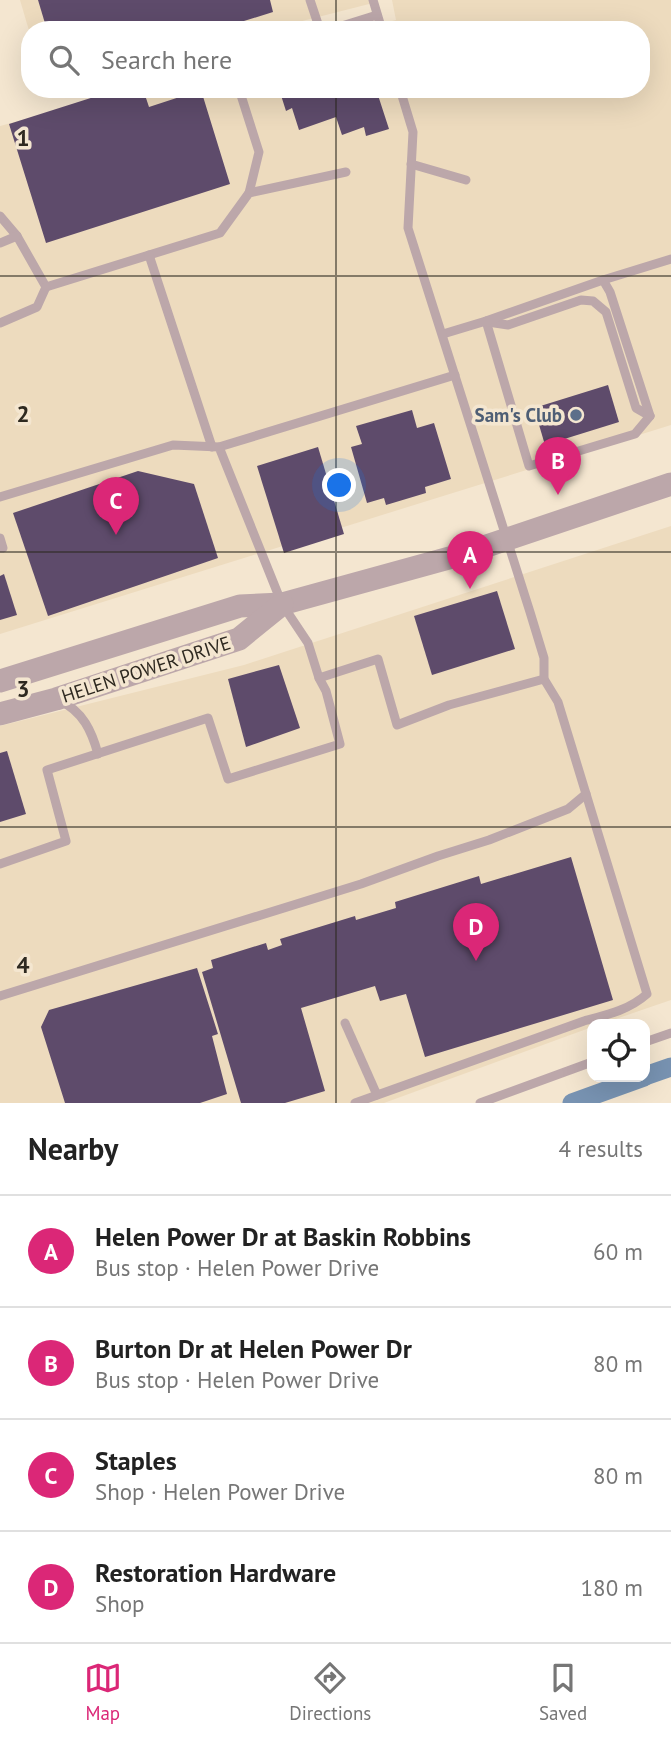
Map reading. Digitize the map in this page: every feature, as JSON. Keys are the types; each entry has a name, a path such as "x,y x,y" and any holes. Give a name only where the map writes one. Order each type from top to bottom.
{"street":[{"name":"HELEN POWER DRIVE","path":"0,681 240,606 282,604 460,555 671,484"},
{"name":"HELEN POWER DRIVE","path":"0,714 56,699 239,639 282,604"}],"lane":[{"path":"310,0 317,21"},
{"path":"373,0 379,21"},
{"path":"358,21 377,15"},
{"path":"0,323 37,307 46,287 220,233 248,194 259,152 242,98"},
{"path":"355,1103 584,1021 617,1012 637,1003 647,994 558,702 544,679 544,658 408,228 413,132 403,98"},
{"path":"411,164 466,180"},
{"path":"248,194 346,172"},
{"path":"0,216 17,236 46,287"},
{"path":"0,243 17,236"},
{"path":"0,864 66,841 47,770 208,718 228,779 340,744 326,691 308,643 282,604 215,447 149,255"},
{"path":"443,334 671,259"},
{"path":"603,280 610,292 650,416"},
{"path":"486,321 508,325 581,300 593,301 606,312 636,408 650,416"},
{"path":"486,321 529,467 635,434 650,416"},
{"path":"0,497 173,445 215,447 455,375"},
{"path":"0,538 4,548 0,548"},
{"path":"319,678 378,659 397,725 449,705 544,679"},
{"path":"56,699 82,717 91,731 98,754"},
{"path":"1,992 361,884 489,840 568,809 586,794"},
{"path":"345,1023 377,1095"},
{"path":"650,1040 671,1033"},
{"path":"480,1103 587,1064"}],"shaded area":[{"path":"20,0 377,2 302,21 26,21"},
{"path":"392,0 671,0 671,425 0,634 0,126 104,98 650,98 650,21 392,21 396,20"},
{"path":"671,526 671,1000 616,1019 587,1019 587,1029 384,1103 0,1103 0,726 244,665"}],"building":[{"path":"38,0 270,0 273,12 244,21 44,21"},
{"path":"91,98 146,98 149,107 177,98 203,98 230,184 46,243 9,124"},
{"path":"282,98 379,98 389,129 366,136 364,127 342,135 336,117 299,130 292,108 286,111"},
{"name":"Sam's Club","path":"608,385 619,422 545,445 534,408"},
{"path":"412,410 417,428 434,423 451,479 425,487 426,493 386,505 384,498 367,503 351,447 362,444 356,426"},
{"path":"318,447 344,534 284,553 257,466"},
{"path":"138,471 194,484 218,558 48,616 13,513"},
{"path":"4,574 17,615 0,620 0,576"},
{"path":"497,591 515,649 432,675 414,616"},
{"path":"279,665 300,728 246,747 228,679"},
{"path":"7,751 26,814 0,822 0,753"},
{"path":"571,857 613,1000 425,1057 406,994 380,1001 375,986 301,1008 325,1091 285,1103 241,1103 202,972 213,968 211,960 266,943 268,950 282,945 280,939 355,916 356,920 396,908 395,902 479,876 481,884"},
{"path":"197,968 218,1034 212,1036 227,1094 200,1103 65,1103 41,1027 49,1010"}],"waterway":[{"path":"650,1074 671,1067"},
{"path":"572,1103 630,1082"}],"place":[{"name":"Sam's Club","path":"576,415"},
{"name":"Burton Dr at Helen Power Dr","path":"558,495"},
{"name":"Staples","path":"116,535"},
{"name":"Helen Power Dr at Baskin Robbins","path":"470,589"},
{"name":"Restoration Hardware","path":"476,961"}]}
